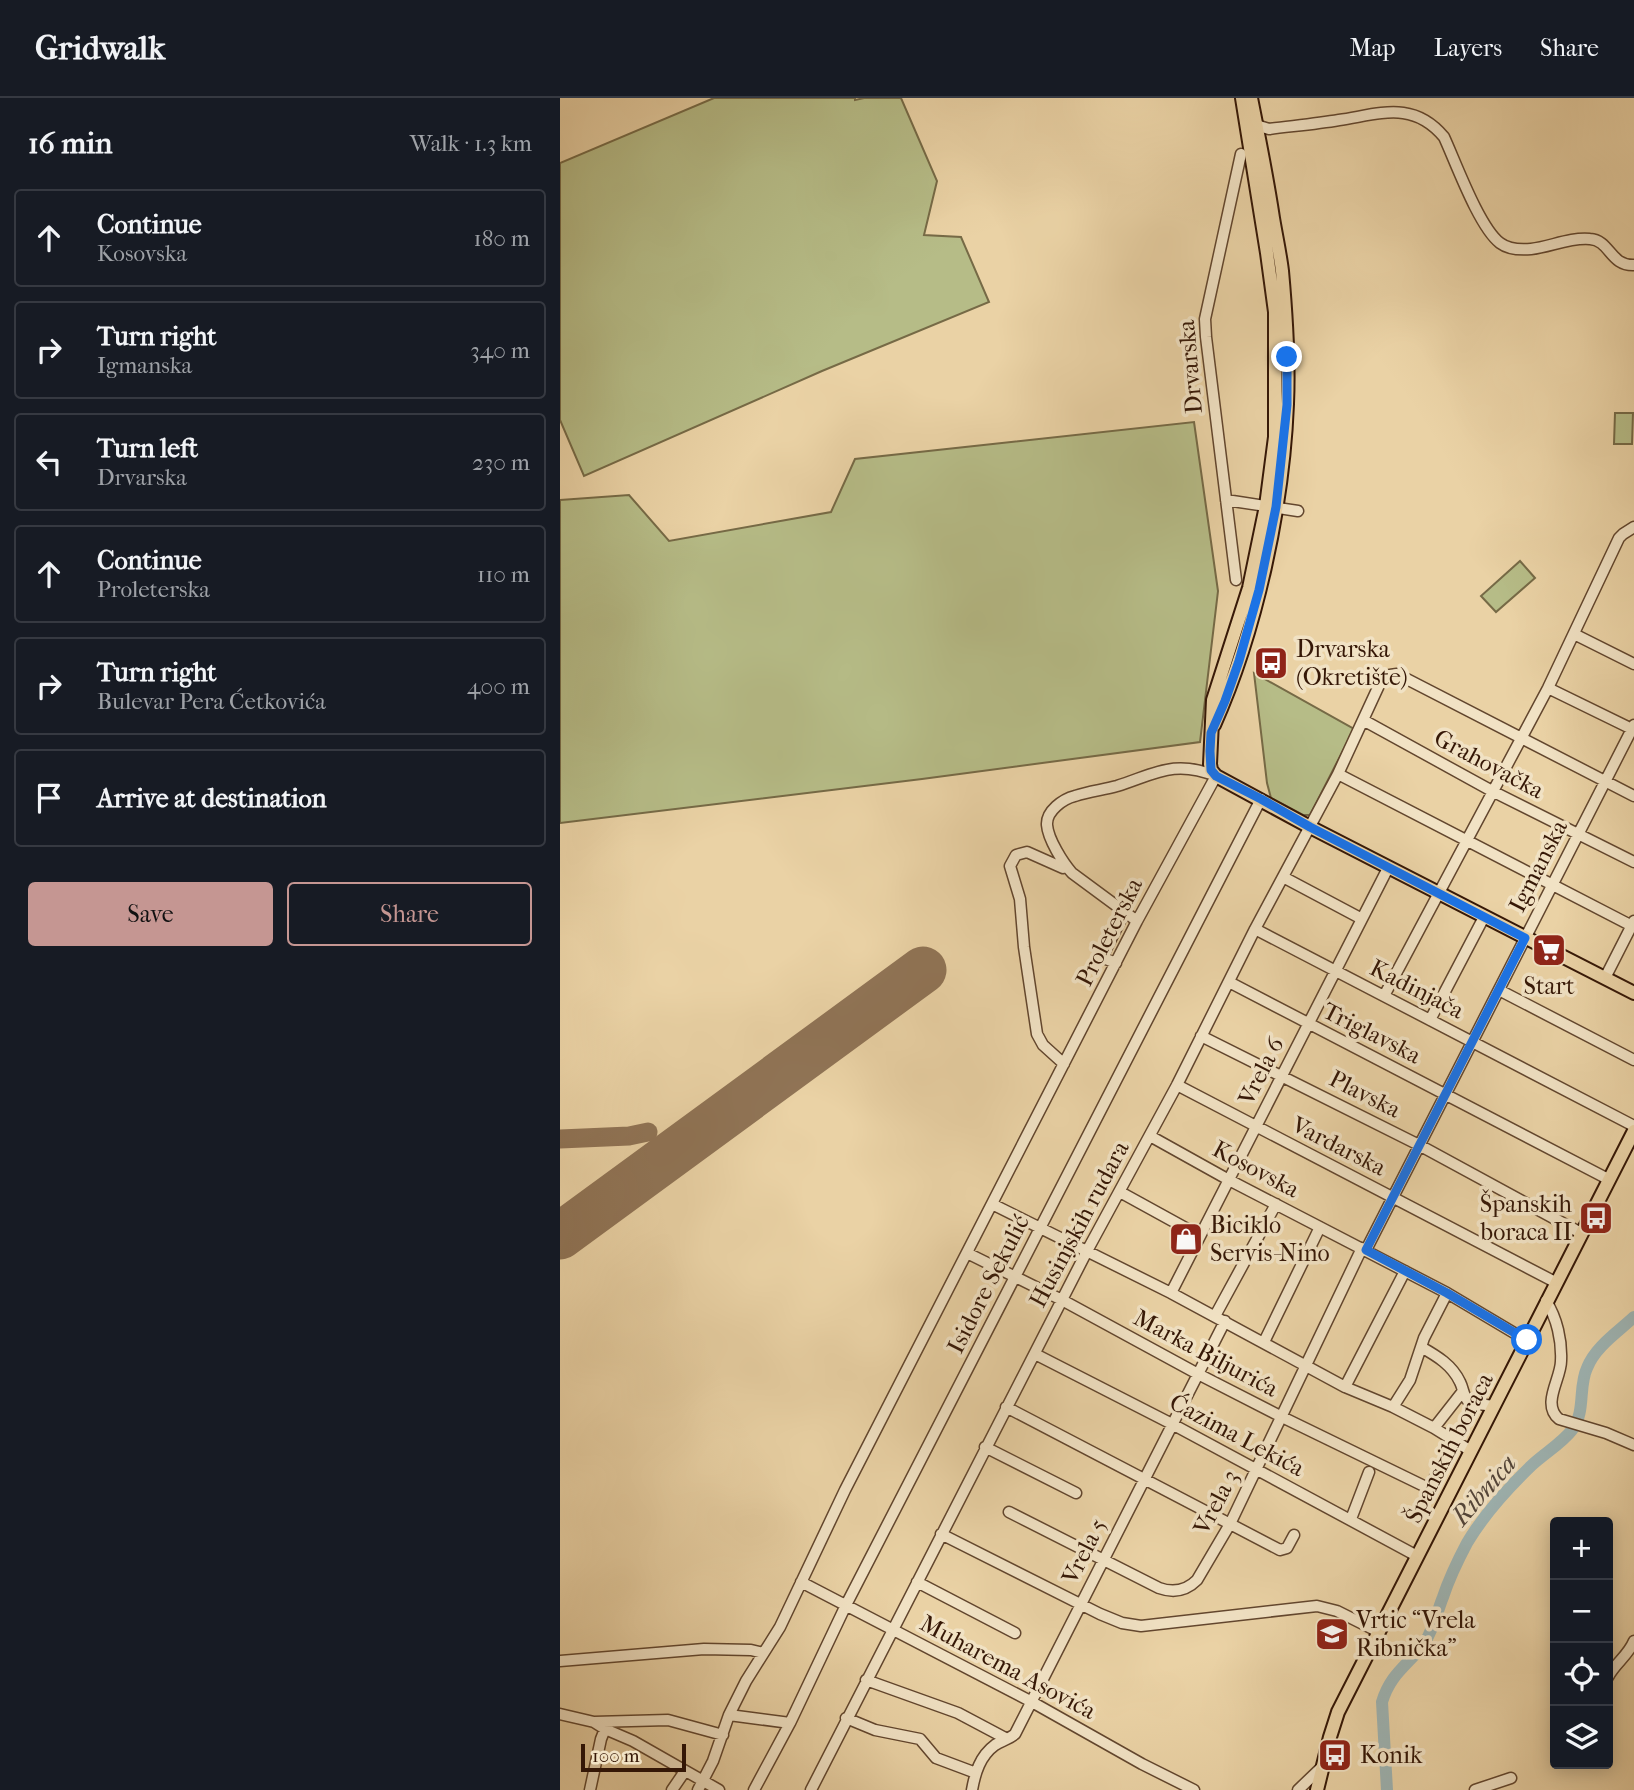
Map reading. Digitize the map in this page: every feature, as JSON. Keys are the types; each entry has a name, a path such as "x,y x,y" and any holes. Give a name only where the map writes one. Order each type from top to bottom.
{"main road":[{"path":"1242,98 1249,106 1261,143 1282,270 1287,405 1259,590 1225,701 1211,733 1211,770 1216,776 1310,827 1634,993"},
{"path":"1249,106 1275,312 1275,437 1271,507"},
{"name":"Španskih boraca","path":"1317,1790 1338,1712 1634,1129"}],"street":[{"path":"1256,125 1269,129 1391,111 1422,118 1435,125 1444,137 1486,227 1499,242 1510,248 1530,249 1581,238 1593,239 1604,245 1620,263 1634,265"},
{"name":"Drvarska","path":"1236,580 1205,319 1241,154"},
{"path":"1226,499 1298,511"},
{"path":"1384,996 1548,688 1619,538 1634,527"},
{"path":"1574,634 1634,664"},
{"name":"Husinjskih rudara","path":"812,1790 985,1447 1338,774 1376,690 1385,678 1397,674 1521,737"},
{"path":"1548,688 1633,728"},
{"name":"Grahovačka","path":"1363,720 1492,791 1634,862"},
{"name":"Igmanska","path":"1364,1249 1633,728"},
{"path":"1521,737 1634,796"},
{"path":"1137,921 1067,867 1046,824 1054,809 1076,795 1115,786 1168,768 1205,772 1216,776"},
{"path":"1338,774 1633,925 1605,978"},
{"name":"Proleterska","path":"701,1786 729,1715 746,1681 780,1627 839,1502 1137,921 1216,776"},
{"name":"Isidore Sekulić","path":"754,1790 790,1723 846,1605 1261,799"},
{"path":"1064,1064 1043,1045 1037,1034 1020,899 1010,866 1016,855 1027,852 1063,868 1067,867"},
{"name":"Vrela 6","path":"1171,1293 1388,868"},
{"path":"1283,877 1362,919"},
{"path":"1116,963 1106,959 1104,953 1124,913"},
{"path":"1430,1020 1485,917"},
{"name":"Kadinjača","path":"1255,929 1634,1129"},
{"name":"Triglavska","path":"1229,982 1608,1179"},
{"path":"1499,989 1634,1060"},
{"name":"Plavska","path":"1202,1037 1419,1145 1581,1233"},
{"name":"Vardarska","path":"1177,1085 1557,1283"},
{"name":"Kosovska","path":"1150,1136 1447,1293 1527,1340"},
{"path":"1120,1192 1200,1236"},
{"path":"992,1204 1171,1293 1345,1387 1434,1428 1471,1451"},
{"name":"Vrela 5","path":"972,1790 976,1773 986,1753 1015,1734 1032,1702 1198,1374 1220,1319 1276,1204"},
{"path":"1264,1342 1320,1227"},
{"name":"Vrela 3","path":"1103,1560 1167,1591 1179,1591 1194,1583 1230,1524 1364,1249"},
{"name":"Marka Biljurića","path":"967,1253 1062,1300 1198,1374 1426,1488 1432,1484 1456,1441"},
{"path":"1345,1387 1405,1271"},
{"path":"1393,1407 1410,1380 1421,1348 1447,1293"},
{"path":"1546,1301 1555,1319 1562,1356 1553,1393 1552,1410 1556,1417 1634,1445"},
{"path":"1421,1348 1446,1363 1458,1377 1469,1403 1494,1406"},
{"name":"Ćazima Lekića","path":"1035,1354 1418,1556"},
{"path":"1434,1428 1462,1391"},
{"path":"1006,1407 1280,1550 1286,1548 1294,1535"},
{"path":"985,1447 1076,1493"},
{"path":"1351,1519 1369,1472"},
{"path":"1009,1512 1103,1560"},
{"path":"941,1534 1114,1620 1142,1626 1317,1606 1337,1611 1378,1632"},
{"path":"916,1581 1014,1633"},
{"name":"Muharema Asovića","path":"801,1582 1194,1790"},
{"path":"1613,1669 1627,1655 1634,1640"},
{"path":"560,1661 704,1649 751,1650 764,1653"},
{"path":"866,1680 958,1713 1007,1739"},
{"path":"560,1714 594,1722 668,1720 723,1735"},
{"path":"729,1715 790,1723"},
{"path":"846,1718 875,1730 920,1739 936,1758 976,1773"},
{"path":"594,1722 685,1771 701,1786 719,1790"},
{"path":"590,1790 605,1729"},
{"path":"1298,1790 1323,1766"},
{"path":"672,1790 685,1771"},
{"path":"1475,1790 1511,1778"}],"green space":[{"path":"714,98 901,98 937,181 924,235 961,237 989,302 822,371 584,476 560,420 560,163"},
{"path":"1615,413 1633,413 1632,444 1614,444"},
{"path":"1194,422 1218,591 1200,742 560,823 560,500 629,495 669,541 831,512 855,459"},
{"path":"1520,561 1535,578 1496,612 1481,596"},
{"path":"1254,673 1354,729 1310,815 1303,815 1271,798"}],"waterway":[{"name":"Ribnica","path":"1387,1790 1382,1702 1390,1683 1428,1637 1451,1576 1473,1533 1514,1483 1572,1430 1579,1415 1584,1375 1591,1360 1601,1347 1634,1317"}],"taxiway":[{"path":"560,1139 629,1136 648,1132"}],"runway":[{"path":"560,1236 923,970"}],"place":[{"name":"Drvarska (Okretište)","path":"1271,663"},
{"name":"Start","path":"1549,950"},
{"name":"Španskih boraca II","path":"1596,1218"},
{"name":"Biciklo Servis-Nino","path":"1186,1239"},
{"name":"Vrtic “Vrela Ribnička”","path":"1332,1634"},
{"name":"Konik","path":"1335,1755"}],"route":[{"path":"1287,357 1287,405 1280,488 1259,590 1239,661 1211,733 1210,768 1216,776 1310,827 1525,938 1366,1250 1527,1340"}]}
